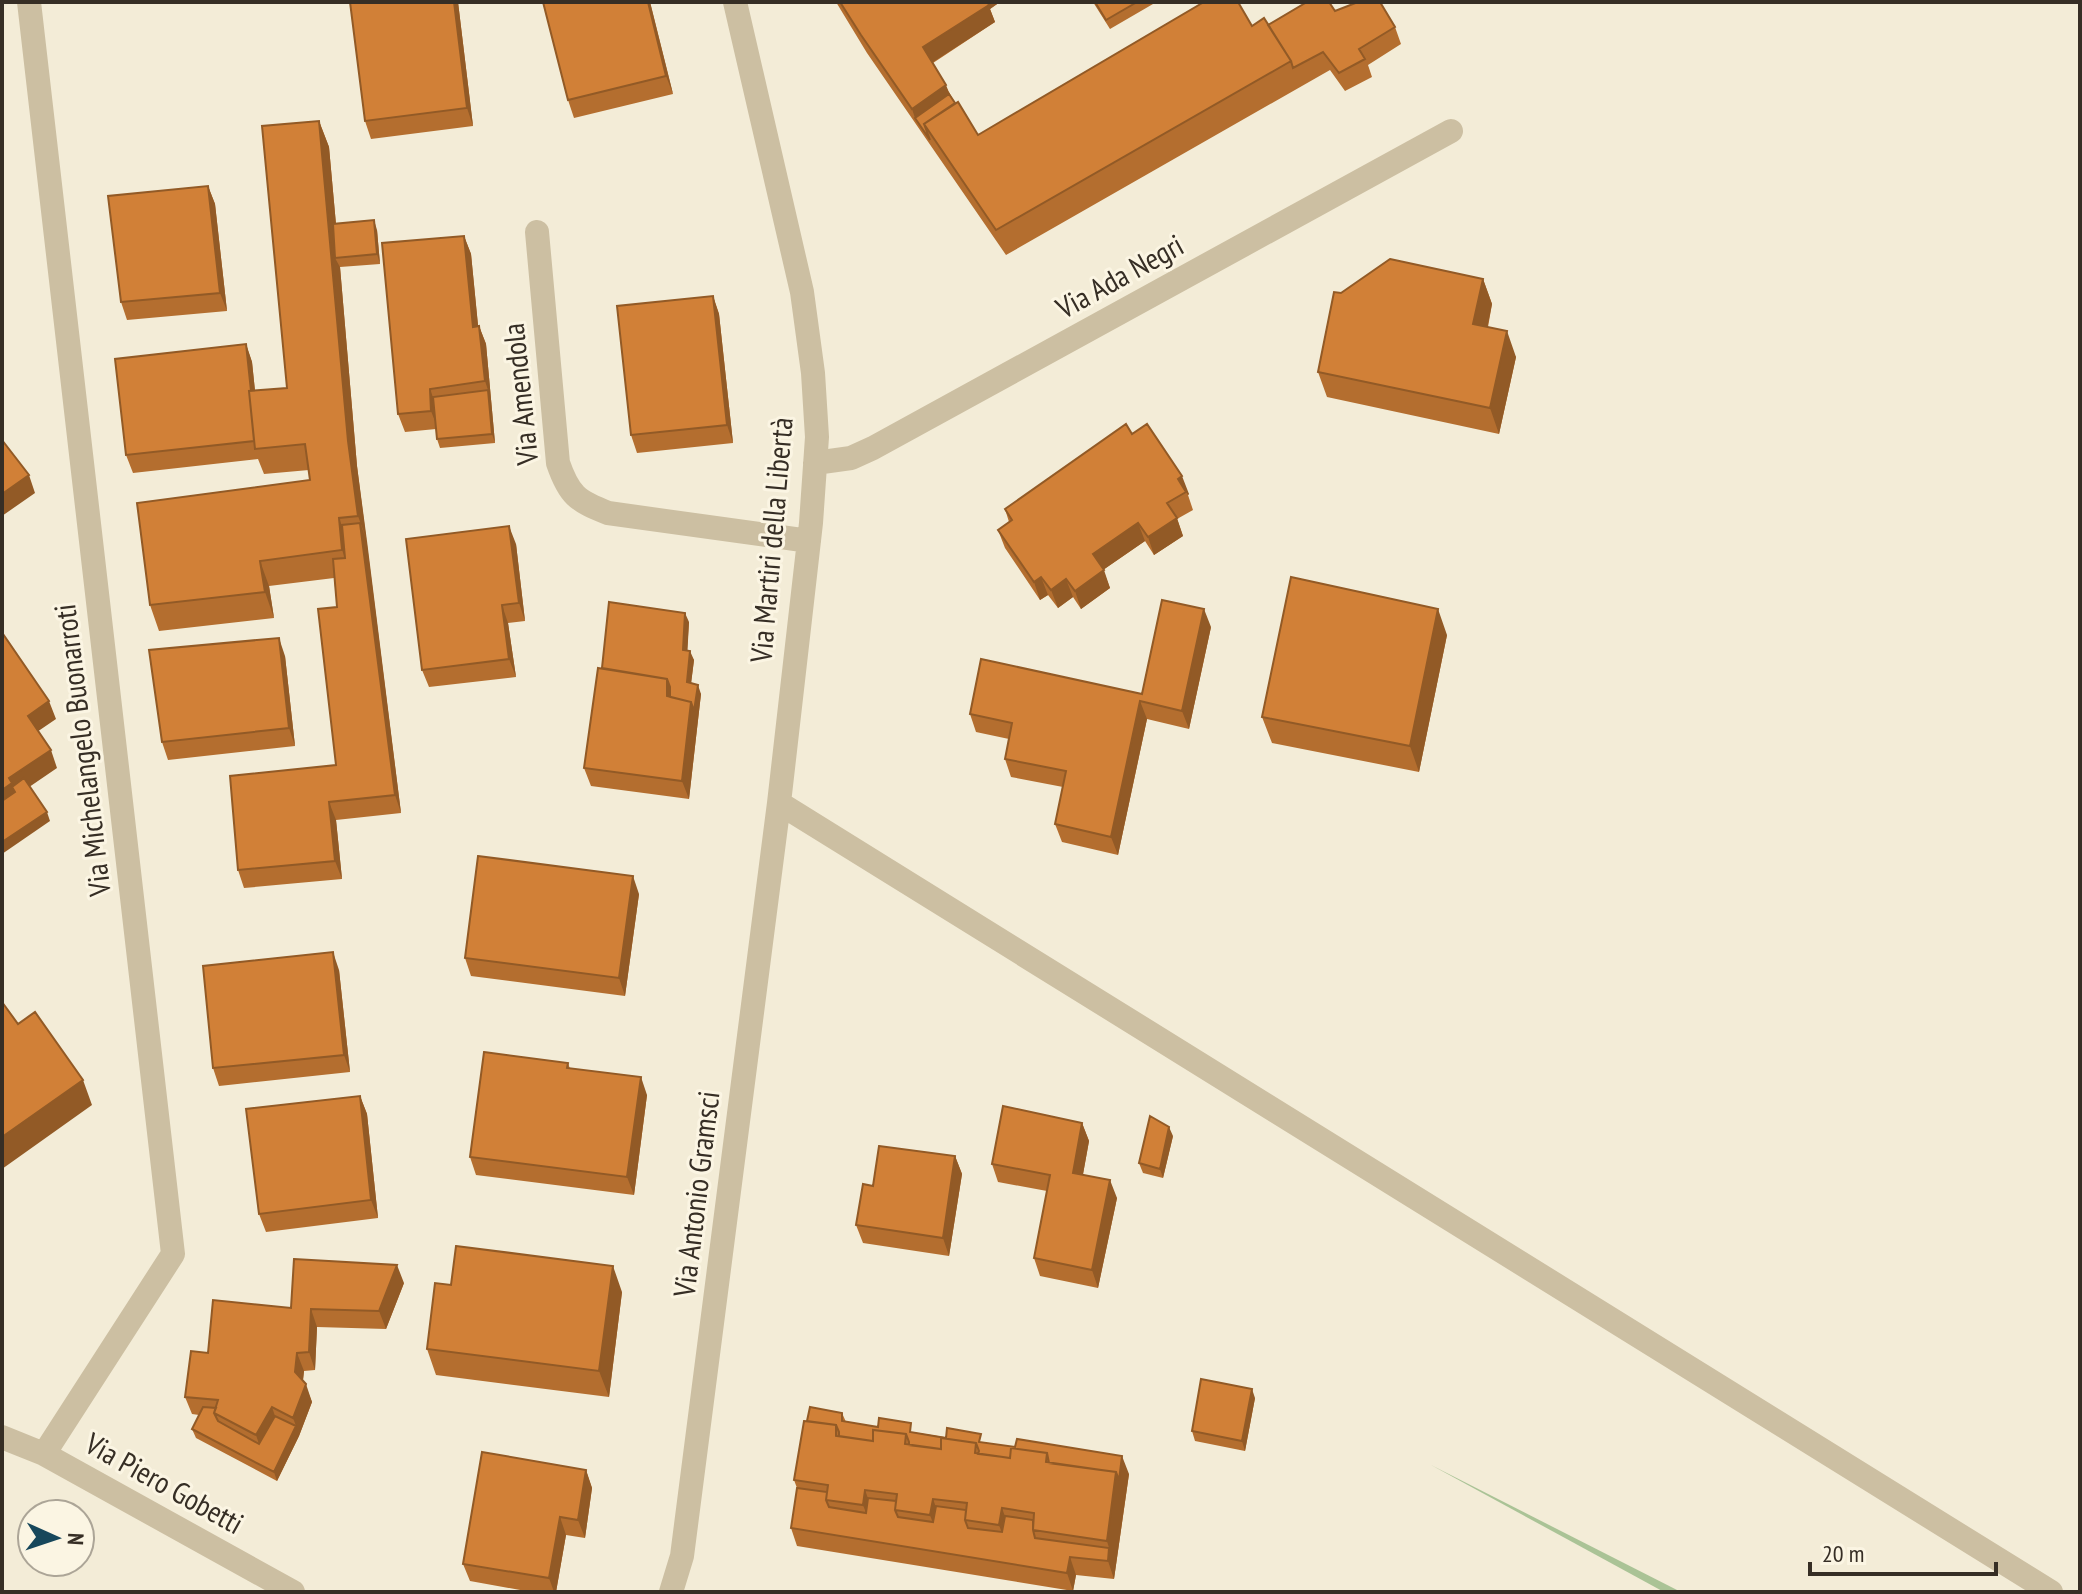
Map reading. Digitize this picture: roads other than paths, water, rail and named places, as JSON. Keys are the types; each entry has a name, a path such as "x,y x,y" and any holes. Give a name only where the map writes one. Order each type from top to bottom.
{"street":[{"name":"Via Michelangelo Buonarroti","path":"29,2 173,1254 44,1454"},
{"name":"Via Martiri della Libertà","path":"735,2 802,292 813,373 817,437 809,541 779,803"},
{"name":"Via Ada Negri","path":"815,463 851,458 873,448 1451,131"},
{"name":"Via Amendola","path":"537,232 558,463 566,487 583,503 608,513 809,541"},
{"name":"Via Antonio Gramsci","path":"671,1592 682,1556 779,803"},
{"path":"779,803 2051,1592"},
{"name":"Via Piero Gobetti","path":"2,1437 44,1454 293,1592"}]}
